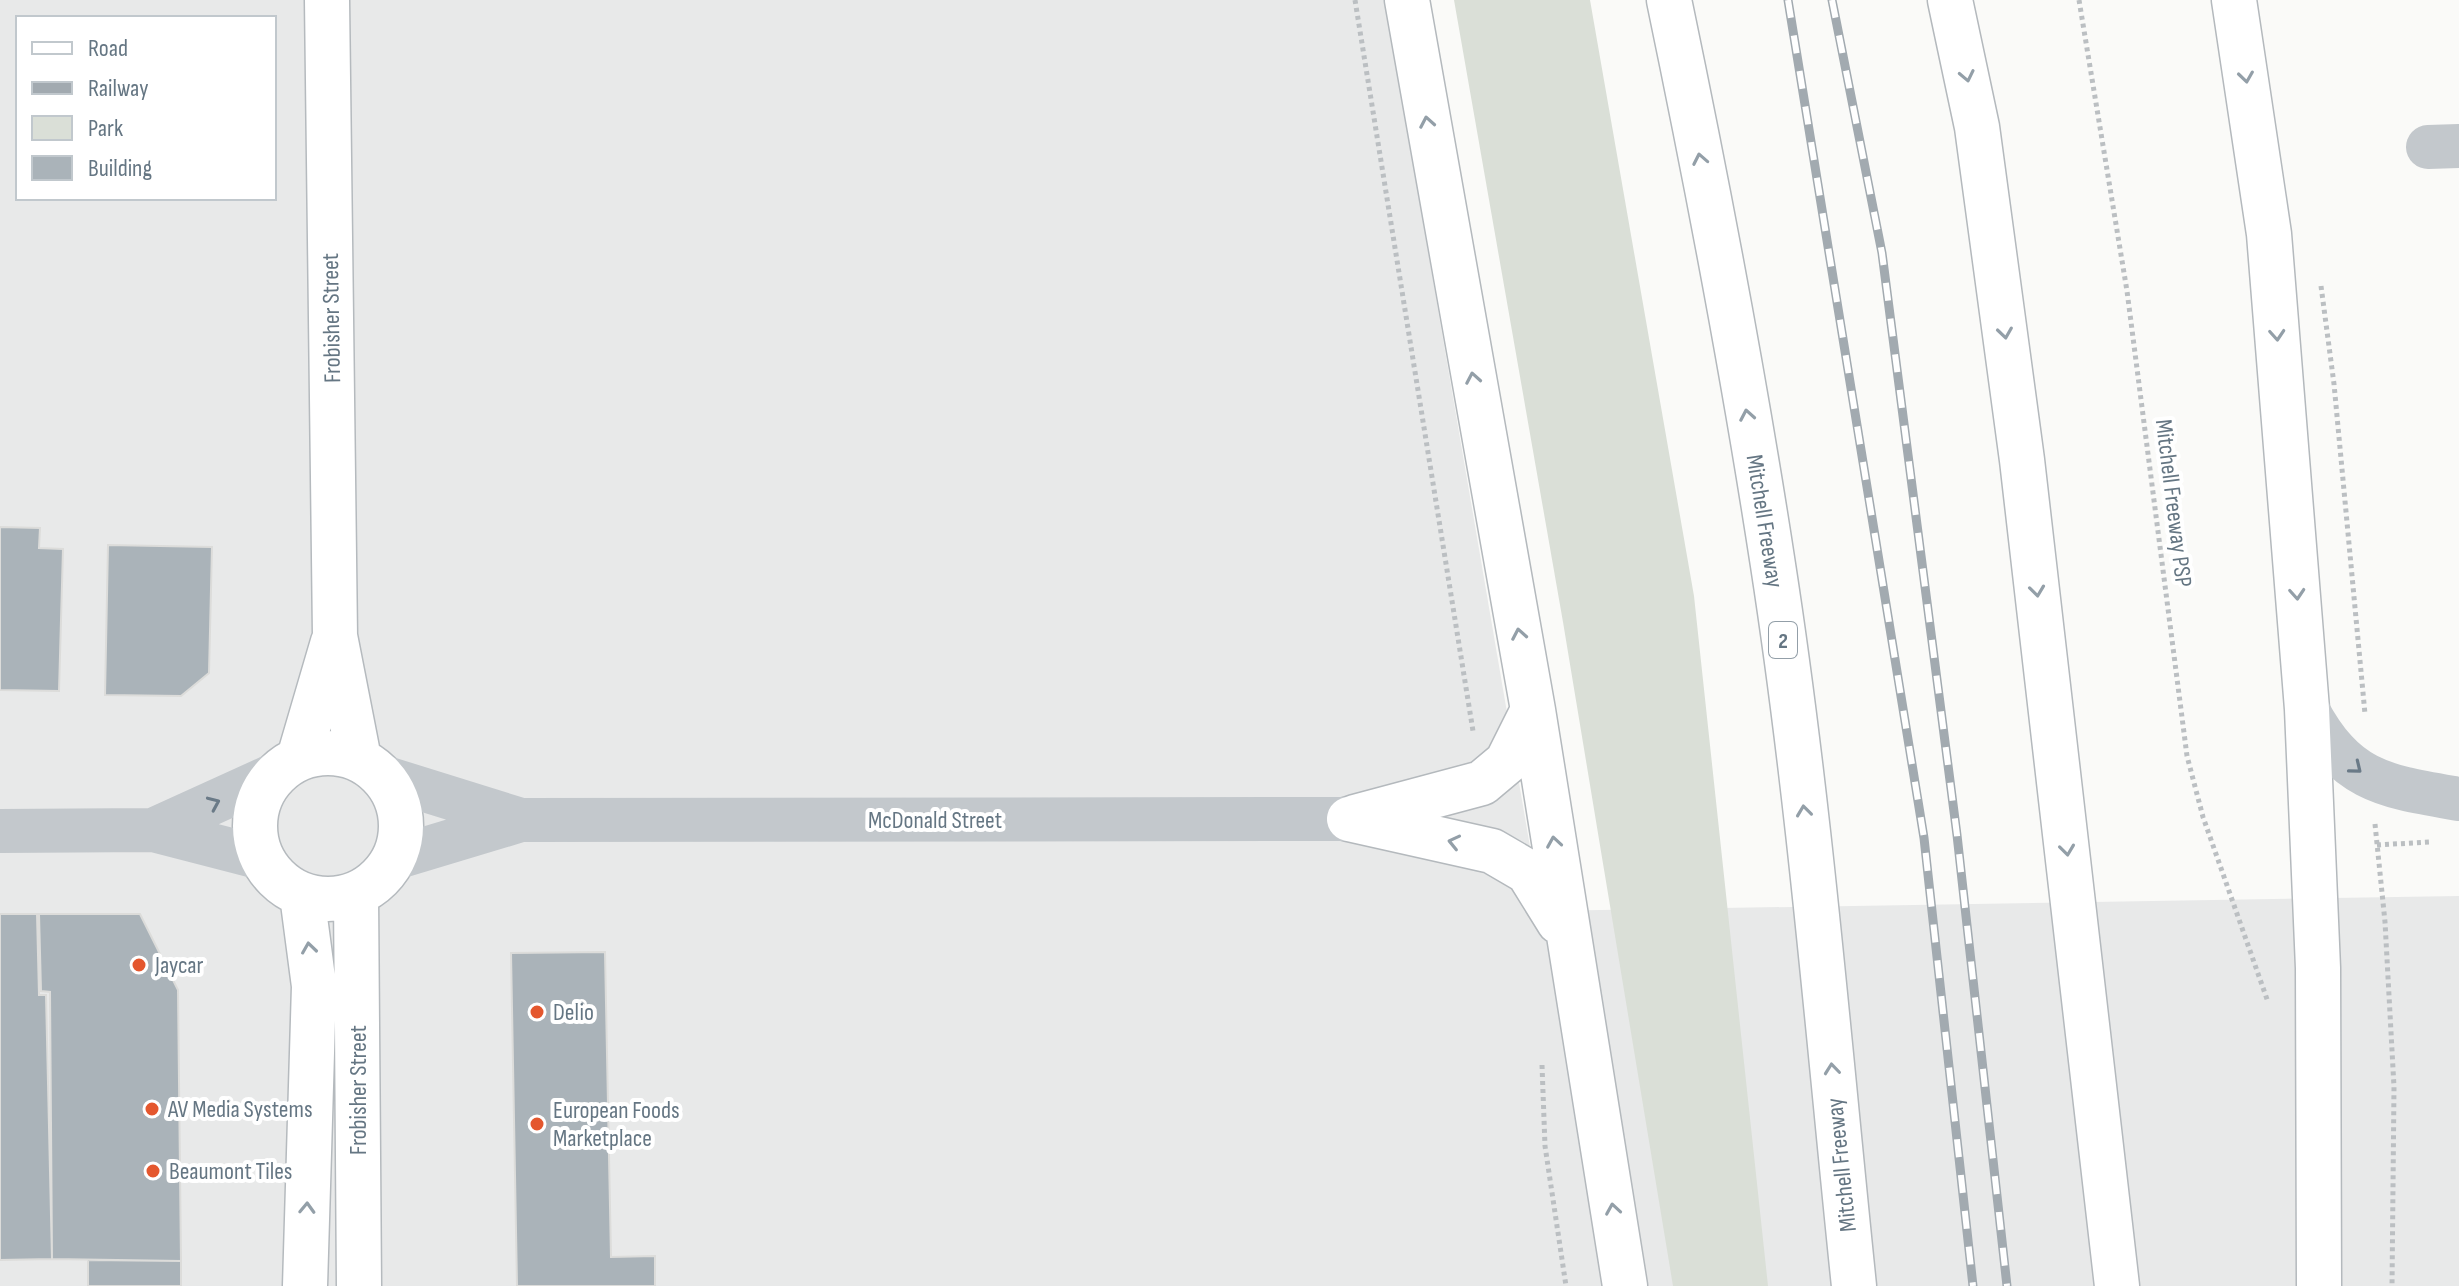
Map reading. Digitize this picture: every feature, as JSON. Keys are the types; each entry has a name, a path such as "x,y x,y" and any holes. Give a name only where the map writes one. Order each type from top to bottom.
{"main road":[{"name":"Frobisher Street","path":"327,0 335,636 371,768 395,795 402,815 402,837 395,858"},
{"path":"1407,0 1533,710 1625,1286"},
{"name":"Mitchell Freeway","path":"1669,0 1724,280 1773,566 1811,862 1854,1286"},
{"path":"1950,0 1977,127 2022,460 2117,1286"},
{"path":"2234,0 2269,234 2307,709 2318,968 2319,1286"},
{"name":"Frobisher Street","path":"262,858 255,837 255,815 262,794 287,767 335,636"},
{"path":"1349,819 1482,783 1507,762 1533,710"},
{"path":"287,767 339,753 371,768"},
{"path":"1349,819 1492,851 1528,872 1571,941"},
{"path":"262,858 271,874 302,895 338,900 372,886 395,858"},
{"name":"Frobisher Street","path":"302,895 314,986 305,1286"},
{"name":"Frobisher Street","path":"356,895 359,1286"}],"street":[{"path":"2307,709 2325,743 2371,780 2459,799"},
{"path":"153,830 287,767"},
{"name":"McDonald Street","path":"371,768 521,820"},
{"name":"McDonald Street","path":"395,858 521,820 1349,819"},
{"path":"0,831 153,830 262,858"}],"path":[{"path":"1355,0 1482,783"},
{"name":"Mitchell Freeway PSP","path":"2079,0 2134,338 2187,756 2203,817 2268,1002"},
{"path":"2320,276 2334,384 2377,845 2394,1087 2392,1286"},
{"path":"2377,845 2445,841"},
{"path":"1541,1058 1545,1146 1566,1286"}],"shaded area":[{"path":"0,0 1385,0 1541,911 2459,896 2459,1286 0,1286"}],"green space":[{"path":"1454,0 1590,0 1694,596 1768,1286 1673,1286 1563,622"}],"building":[{"path":"0,527 40,528 39,548 63,549 59,691 0,690"},
{"path":"108,545 212,547 209,673 181,696 105,695"},
{"path":"0,914 37,914 39,995 46,995 52,1259 0,1260"},
{"path":"39,914 140,914 178,990 181,1261 52,1259 50,992 41,991"},
{"path":"605,952 611,1257 655,1256 655,1286 517,1286 511,953"},
{"path":"88,1260 181,1261 181,1286 88,1286"}],"railway":[{"path":"1788,0 1924,838 1973,1286"},
{"path":"1832,0 1882,253 1957,835 2007,1286"}],"place":[{"name":"Jaycar","path":"139,965"},
{"name":"Delio","path":"537,1012"},
{"name":"AV Media Systems","path":"152,1109"},
{"name":"European Foods Marketplace","path":"537,1124"},
{"name":"Beaumont Tiles","path":"153,1171"}]}
